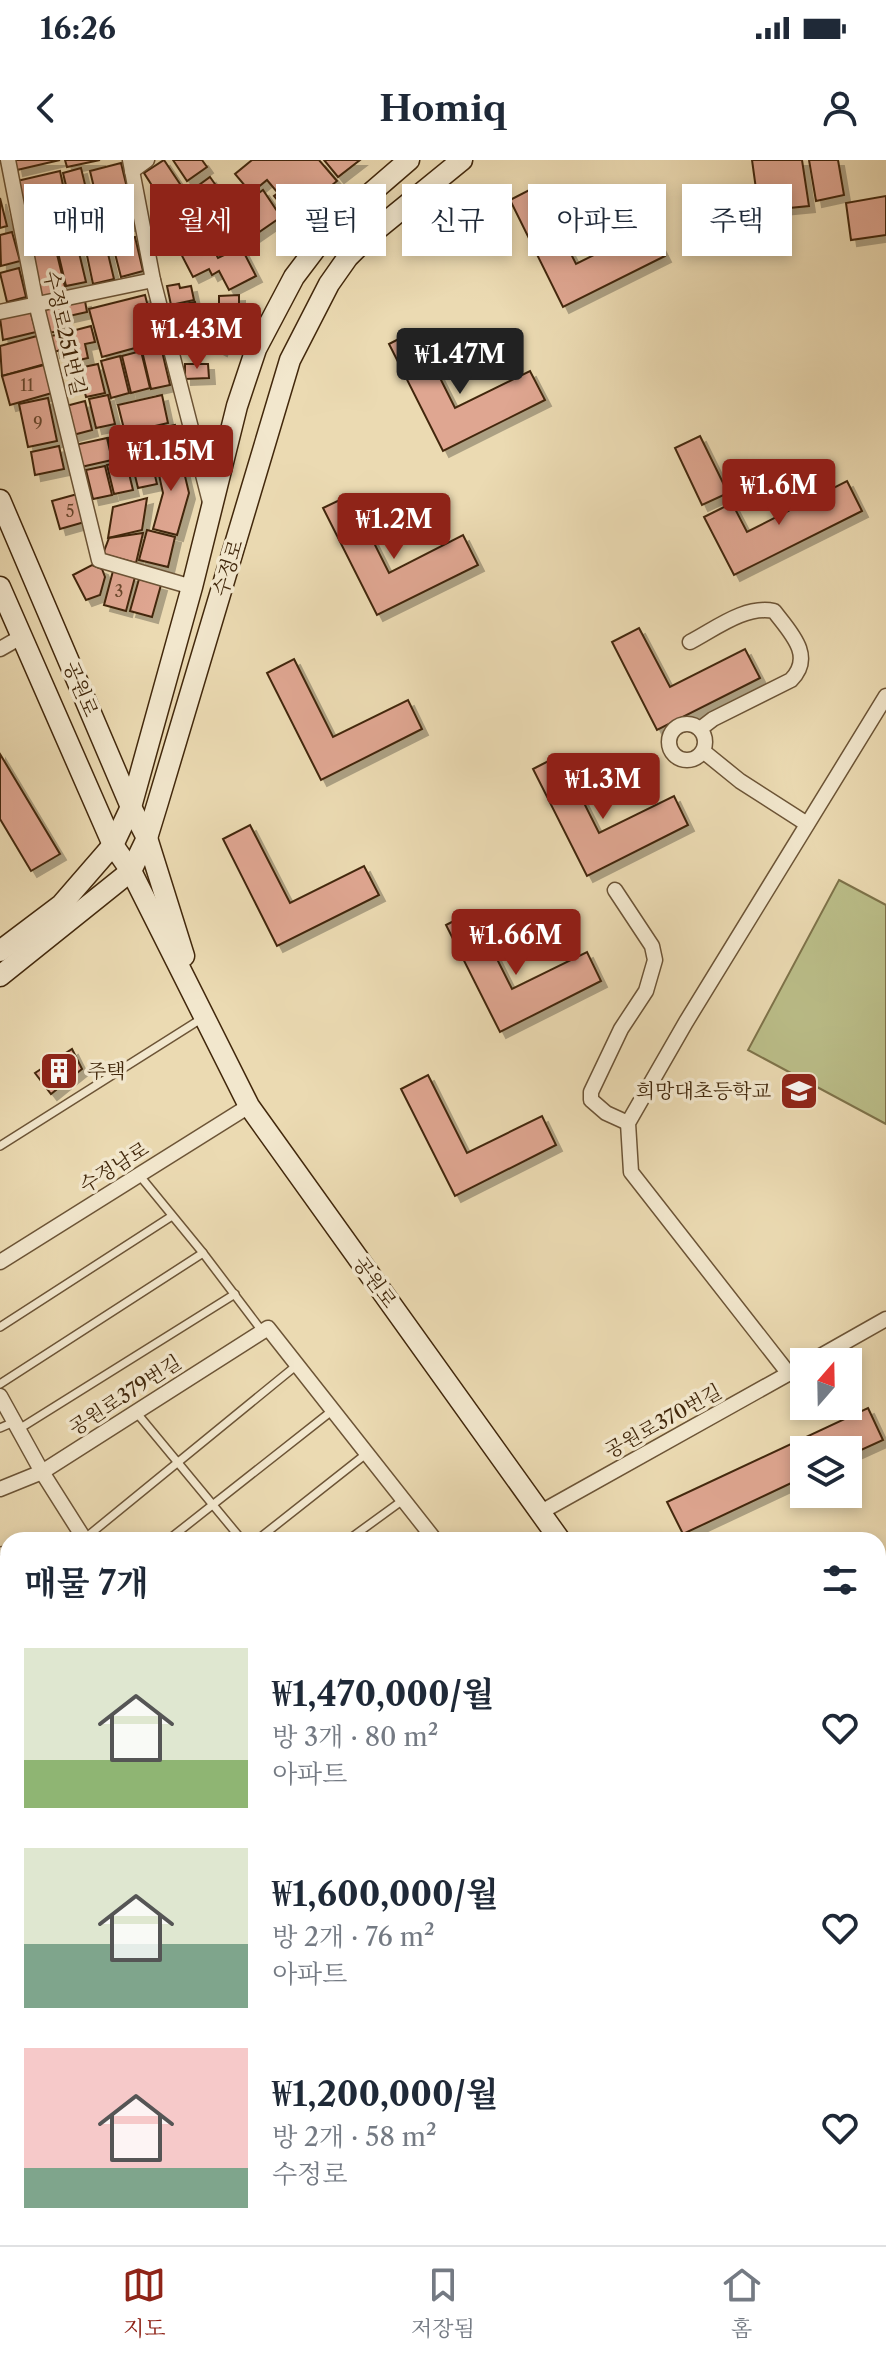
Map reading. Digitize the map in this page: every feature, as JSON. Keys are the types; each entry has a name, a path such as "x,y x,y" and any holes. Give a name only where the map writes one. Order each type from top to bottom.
{"main road":[{"name":"수정로","path":"0,951 61,905 113,845 131,807 192,587 237,406 256,349 282,299 322,240 343,217 409,160"},
{"name":"수정로","path":"0,976 131,871 147,838 290,360 329,284 348,257 370,235 462,160"},
{"name":"공원로","path":"0,500 147,838 204,1017"},
{"name":"공원로","path":"0,587 113,845 131,871 249,1106 554,1532"}],"street":[{"name":"수정로251번길","path":"8,160 36,303 99,560 192,587"},
{"path":"147,160 131,165 153,280 212,506"},
{"path":"0,312 153,280"},
{"path":"690,642 740,615 760,608 774,611 802,656 799,672 791,680 713,719 700,729"},
{"path":"0,649 21,637"},
{"path":"789,1374 631,1172 627,1147 628,1123 686,1022 886,696"},
{"path":"689,724 700,729 705,740 703,751 694,758 682,759 672,752 670,735 678,726 689,724"},
{"path":"703,751 740,781 807,824"},
{"path":"615,890 652,946 655,960 646,991 621,1029 591,1092 591,1100 606,1113 628,1123"},
{"name":"수정남로","path":"0,1262 249,1106"},
{"path":"835,1348 886,1319"},
{"path":"265,1330 297,1365 429,1532"},
{"name":"공원로379번길","path":"0,1489 42,1472 265,1330"},
{"name":"공원로370번길","path":"541,1512 789,1374"},
{"path":"0,1396 11,1426 76,1532"}],"lane":[{"path":"0,1146 204,1017"},
{"path":"140,1175 265,1330"},
{"path":"0,1327 172,1216"},
{"path":"0,1384 203,1253"},
{"path":"11,1426 105,1375 235,1294"},
{"path":"91,1532 297,1365"},
{"path":"178,1532 333,1410"},
{"path":"135,1411 235,1532"},
{"path":"267,1532 366,1454"},
{"path":"359,1532 403,1500"}],"green space":[{"path":"839,880 886,905 886,1124 748,1050"}],"building":[{"path":"15,160 60,160 17,170"},
{"path":"65,160 100,160 67,167"},
{"path":"164,160 180,184 151,184 144,173"},
{"path":"173,160 202,160 207,167 187,181"},
{"path":"252,160 319,160 337,181 333,184 276,184 276,191 267,180 260,186 243,184 235,174"},
{"path":"324,160 360,160 338,177"},
{"path":"752,160 802,160 809,206 792,208 792,184 755,184"},
{"path":"809,160 838,160 844,195 816,201"},
{"path":"121,163 126,184 93,184 90,171"},
{"path":"81,168 85,184 66,184 63,173"},
{"path":"60,171 63,184 24,184 23,209 17,181"},
{"path":"210,177 215,184 200,184"},
{"path":"263,190 276,210 276,220 260,232 260,192"},
{"path":"528,191 528,236 512,204 512,199"},
{"path":"886,196 886,235 851,240 846,203"},
{"path":"0,198 7,226 0,228"},
{"path":"12,232 20,261 1,266 0,235"},
{"path":"134,237 143,271 121,277 116,256 134,256"},
{"path":"33,256 57,256 66,291 42,297"},
{"path":"59,256 80,256 86,282 66,286"},
{"path":"87,256 109,256 114,279 93,284"},
{"path":"182,256 246,256 256,276 229,290 219,271 212,275 209,269 193,277"},
{"path":"538,256 572,256 576,264 592,256 665,256 563,307"},
{"path":"19,268 26,297 7,302 0,273"},
{"path":"179,284 180,288 191,286 194,300 171,305 167,286"},
{"path":"145,295 157,342 102,357 89,309"},
{"path":"239,295 239,310 234,325 219,325 219,296"},
{"path":"85,301 87,312 60,318 62,330 49,333 44,310"},
{"path":"195,302 199,323 172,323 169,307"},
{"path":"30,310 36,332 3,340 0,318"},
{"path":"91,326 95,342 85,344 88,358 79,360 72,331"},
{"path":"198,328 202,346 178,346 176,332"},
{"path":"207,328 226,335 221,350 202,340"},
{"path":"416,330 455,408 530,371 545,400 443,451 389,344"},
{"path":"70,332 77,361 68,363 64,349 54,352 51,336"},
{"path":"37,336 45,364 2,376 0,346"},
{"path":"161,347 170,385 151,389 142,351"},
{"path":"141,351 150,388 131,393 122,356"},
{"path":"120,356 129,393 111,398 101,361"},
{"path":"98,364 105,393 86,397 79,368"},
{"path":"185,364 208,364 209,378 185,379"},
{"path":"44,365 52,393 10,405 2,376"},
{"path":"108,395 115,424 96,428 89,399"},
{"path":"162,395 168,423 125,433 118,405"},
{"path":"48,398 57,441 28,447 19,404"},
{"path":"85,401 92,430 73,435 66,406"},
{"path":"175,425 180,446 149,454 143,432"},
{"path":"139,430 145,452 113,460 108,438"},
{"path":"700,436 728,493 702,505 675,448"},
{"path":"107,438 112,460 81,467 75,445"},
{"path":"59,446 64,469 35,475 31,452"},
{"path":"179,451 189,493 177,535 153,529 163,493 155,457"},
{"path":"150,455 157,484 138,488 131,459"},
{"path":"126,461 133,490 114,494 107,465"},
{"path":"105,466 112,495 93,499 86,470"},
{"path":"847,481 862,511 734,575 704,517 732,503 747,532"},
{"path":"81,493 88,521 60,529 52,501"},
{"path":"350,495 389,573 463,535 478,565 377,615 323,508"},
{"path":"147,498 142,530 108,538 113,507"},
{"path":"147,530 175,537 168,567 139,560"},
{"path":"143,533 136,563 103,554 109,538"},
{"path":"92,565 102,569 105,577 100,595 86,600 73,575"},
{"path":"113,571 135,577 126,611 104,605"},
{"path":"139,579 161,585 152,617 130,611"},
{"path":"639,628 670,687 745,649 760,678 657,730 612,642"},
{"path":"294,659 333,737 408,700 422,729 321,780 267,673"},
{"path":"0,754 60,854 31,871 0,819"},
{"path":"560,755 599,833 674,796 688,825 587,876 533,769"},
{"path":"250,825 290,903 364,866 379,895 277,946 223,839"},
{"path":"473,911 512,989 587,952 601,981 500,1032 446,925"},
{"name":"주택","path":"72,1049 82,1069 51,1094 35,1073"},
{"path":"428,1075 467,1153 542,1116 556,1145 455,1196 401,1089"},
{"path":"868,1408 883,1440 862,1450 862,1436 808,1436 842,1420 862,1420 862,1411"},
{"path":"790,1444 790,1484 682,1532 667,1502"}],"place":[{"name":"주택","path":"59,1071"},
{"name":"희망대초등학교","path":"799,1091"}]}
